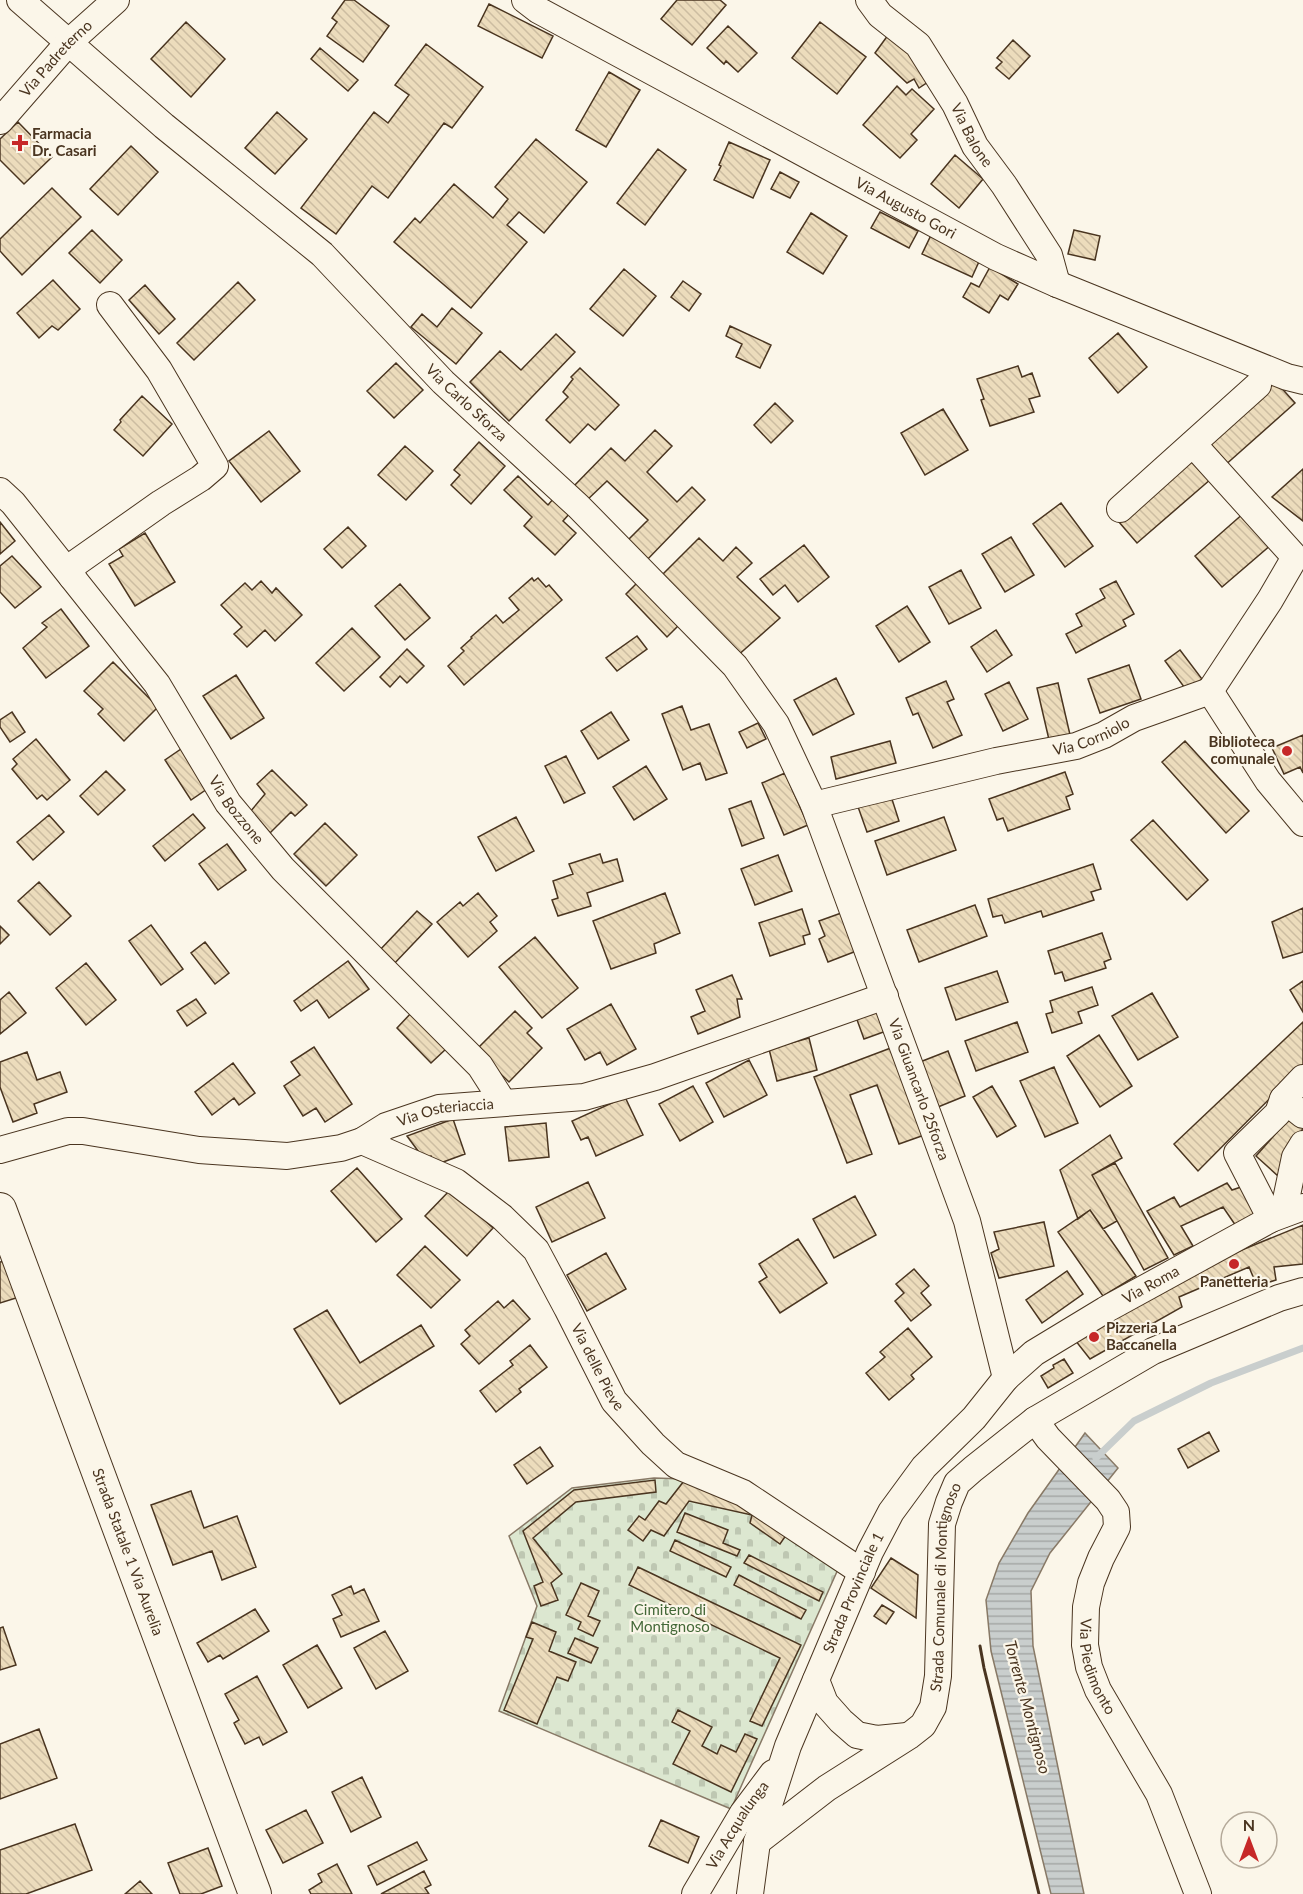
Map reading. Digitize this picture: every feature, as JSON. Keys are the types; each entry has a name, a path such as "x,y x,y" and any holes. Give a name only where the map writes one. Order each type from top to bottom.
{"main road":[{"name":"Strada Statale 1 Via Aurelia","path":"0,1209 255,1894"}],"street":[{"name":"Via Carlo Sforza","path":"20,0 164,126 322,254 443,382 578,506 735,666 776,724 814,805"},
{"name":"Via Padreterno","path":"0,121 68,43 117,0"},
{"name":"Via Augusto Gori","path":"525,0 538,10 690,94 975,246 1057,284 1287,377 1303,381"},
{"name":"Via Balone","path":"869,0 880,15 918,45 955,104 975,146 1004,185 1049,255 1057,284"},
{"path":"72,577 73,565 161,503 201,478 215,466 159,370 111,305"},
{"path":"1120,509 1258,385"},
{"path":"1193,444 1295,557 1270,600 1209,692 1268,781 1303,823"},
{"name":"Via Bozzone","path":"0,491 13,503 157,684 228,803 283,869 480,1066 503,1102"},
{"name":"Via Corniolo","path":"814,805 996,761 1076,746 1104,735 1134,718 1209,692"},
{"name":"Via Giuancarlo 2Sforza","path":"814,805 967,1221 1006,1378"},
{"name":"Via Osteriaccia","path":"0,1150 68,1131 83,1131 200,1150 287,1156 341,1148 362,1141 386,1126 439,1108 584,1097 655,1077 885,996"},
{"path":"1286,1213 1237,1153 1278,1113 1283,1099 1303,1078"},
{"path":"1283,1099 1303,1115"},
{"name":"Via delle Pieve","path":"362,1141 456,1182 502,1217 536,1250 614,1401 653,1444 676,1465 743,1493 862,1572"},
{"path":"1286,1213 1295,1157 1303,1144"},
{"name":"Via Roma","path":"1006,1378 1034,1353 1105,1310 1286,1213"},
{"name":"Strada Comunale di Montignoso","path":"758,1842 827,1788 909,1736 923,1725 933,1707 938,1676 942,1524 957,1483 973,1469 1042,1429 1153,1351 1279,1298 1303,1291"},
{"name":"Strada Provinciale 1","path":"758,1842 783,1760 862,1572 891,1512 924,1467 974,1418 1006,1378"},
{"name":"Via Piedimonto","path":"1042,1429 1108,1500 1116,1512 1116,1527 1091,1583 1086,1607 1085,1644 1089,1667 1098,1690 1159,1794 1198,1894"},
{"path":"816,1680 825,1703 857,1735 877,1739 909,1736"},
{"name":"Via Acqualunga","path":"695,1894 743,1813 783,1760"},
{"path":"750,1894 758,1842"}],"green space":[{"name":"Cimitero di Montignoso","path":"654,1478 684,1479 755,1504 839,1567 731,1809 499,1711 537,1606 509,1536 572,1488"}],"water":[{"path":"1085,1433 1118,1468 1050,1553 1031,1591 1033,1646 1084,1894 1051,1894 991,1651 986,1600 999,1563 1028,1513"}],"building":[{"path":"345,0 354,0 389,26 363,62 327,36 337,22 332,18"},
{"path":"677,0 720,0 726,5 692,45 661,19"},
{"path":"489,4 553,36 542,58 478,26"},
{"path":"186,22 225,59 191,97 151,59"},
{"path":"820,22 866,57 837,94 792,58"},
{"path":"728,26 757,53 738,72 726,61 724,64 707,48"},
{"path":"891,31 931,80 919,88 914,79 907,83 875,53"},
{"path":"1013,40 1030,56 1009,79 996,68 1002,62 997,58"},
{"path":"426,44 483,87 452,128 444,123 388,198 372,186 336,234 301,208 374,112 388,123 409,95 395,85"},
{"path":"320,48 358,80 348,91 311,59"},
{"path":"609,72 640,90 606,147 576,130"},
{"path":"897,86 906,95 912,89 934,109 911,134 917,140 900,158 863,125"},
{"path":"277,112 307,139 275,174 245,148"},
{"path":"18,122 52,157 24,184 0,160 0,139"},
{"path":"536,139 587,182 544,233 519,212 507,225 527,242 471,308 394,242 415,218 420,223 454,184 493,218 508,199 495,187"},
{"path":"729,142 770,160 753,198 714,180"},
{"path":"131,146 158,172 118,215 90,189"},
{"path":"658,149 686,170 645,225 617,203"},
{"path":"955,155 983,179 959,208 931,184"},
{"path":"780,172 799,182 790,198 771,189"},
{"path":"52,188 81,217 22,275 0,251 0,239"},
{"path":"880,212 918,231 909,248 871,228"},
{"path":"811,213 847,236 823,274 787,252"},
{"path":"92,230 122,260 100,283 69,253"},
{"path":"1074,230 1100,236 1095,260 1068,254"},
{"path":"933,231 982,255 972,277 922,254"},
{"path":"990,267 1018,284 1008,300 1000,295 989,313 963,297 971,283 979,287"},
{"path":"624,269 656,296 623,336 590,309"},
{"path":"53,280 80,309 58,330 52,326 39,338 17,313"},
{"path":"683,281 701,294 689,311 671,297"},
{"path":"238,282 255,300 194,360 177,343"},
{"path":"145,285 175,319 159,334 129,300"},
{"path":"452,308 482,333 456,364 411,327 422,314 437,327"},
{"path":"730,326 771,345 760,368 736,357 742,344 726,336"},
{"path":"1118,333 1147,367 1118,393 1089,358"},
{"path":"556,334 575,352 509,421 470,382 500,351 521,370"},
{"path":"396,363 423,390 394,418 367,391"},
{"path":"1018,366 1022,377 1032,373 1040,396 1029,399 1034,412 990,426 977,379"},
{"path":"580,368 619,405 595,430 588,424 570,443 546,420 568,397 563,392 573,379 571,377"},
{"path":"1276,382 1295,403 1223,467 1204,446"},
{"path":"142,396 172,424 143,456 114,430"},
{"path":"775,403 793,421 771,443 754,425"},
{"path":"943,409 968,450 925,475 901,433"},
{"path":"655,430 672,446 647,472 677,502 692,487 705,500 645,562 626,542 648,520 607,481 585,502 572,488 611,448 625,461"},
{"path":"269,431 300,471 261,502 229,461"},
{"path":"479,442 505,466 471,504 451,485 460,475 454,470"},
{"path":"405,446 433,471 406,500 378,475"},
{"path":"1193,458 1211,479 1137,543 1119,522"},
{"path":"1303,469 1303,521 1272,497"},
{"path":"518,476 548,505 554,498 570,513 563,521 576,533 555,555 524,526 532,517 504,490"},
{"path":"1061,503 1093,546 1065,567 1033,524"},
{"path":"1245,512 1272,544 1222,587 1195,556"},
{"path":"0,522 15,541 0,554"},
{"path":"348,527 366,546 342,568 324,549"},
{"path":"145,533 175,582 135,606 109,564 123,556 119,549"},
{"path":"1011,537 1034,575 1005,592 982,554"},
{"path":"699,538 723,561 736,547 752,563 737,577 780,618 736,657 659,578"},
{"path":"804,545 829,577 798,602 785,585 773,595 760,579"},
{"path":"12,556 41,587 15,608 0,592 0,566"},
{"path":"961,570 981,608 949,624 929,587"},
{"path":"532,578 534,581 538,578 546,587 549,585 562,600 464,685 448,666 464,651 461,648 471,637 496,615 503,623 519,610 509,598"},
{"path":"261,581 272,593 276,588 302,615 275,641 265,630 247,647 234,634 242,627 221,605 245,583 252,590"},
{"path":"639,581 680,624 667,637 626,594"},
{"path":"1116,581 1134,614 1123,620 1126,626 1076,653 1066,634 1082,626 1076,614 1105,598 1100,589"},
{"path":"400,584 430,618 405,640 375,606"},
{"path":"907,606 930,642 899,662 876,626"},
{"path":"61,609 89,646 46,678 23,648 47,627 42,623"},
{"path":"352,628 380,657 344,691 316,663"},
{"path":"996,630 1012,655 987,672 971,647"},
{"path":"637,636 647,649 617,671 606,658"},
{"path":"407,649 424,666 407,683 400,676 390,687 380,677"},
{"path":"1180,650 1202,679 1187,691 1165,661"},
{"path":"113,662 158,707 124,741 98,714 103,709 84,691"},
{"path":"1129,665 1141,699 1100,713 1088,679"},
{"path":"236,675 264,718 231,739 203,696"},
{"path":"836,678 854,714 813,735 794,700"},
{"path":"946,681 954,699 947,702 962,735 933,748 918,713 913,715 906,698"},
{"path":"1009,682 1028,719 1003,731 985,694"},
{"path":"1058,683 1071,739 1050,744 1037,688"},
{"path":"682,706 691,730 709,724 727,773 706,780 700,763 683,770 662,714"},
{"path":"12,712 25,732 10,742 0,727 0,720"},
{"path":"611,712 629,740 598,759 581,731"},
{"path":"758,723 766,739 747,748 739,732"},
{"path":"1303,735 1303,773 1300,767 1284,774 1272,748"},
{"path":"36,739 70,780 47,800 42,795 37,799 12,769 17,764 13,759"},
{"path":"890,741 896,763 836,779 831,757"},
{"path":"1185,741 1249,811 1226,833 1162,762"},
{"path":"181,749 207,789 191,800 165,760"},
{"path":"566,756 585,793 564,803 545,766"},
{"path":"646,766 667,799 634,820 613,787"},
{"path":"272,770 307,805 295,816 291,812 270,833 250,812 265,794 257,784"},
{"path":"106,771 125,790 98,815 80,796"},
{"path":"1065,772 1073,794 1066,797 1070,809 1008,831 1003,818 997,820 989,799"},
{"path":"785,773 808,825 784,835 762,783"},
{"path":"890,793 899,821 867,832 857,804"},
{"path":"751,801 764,838 742,846 729,809"},
{"path":"193,814 205,828 165,861 153,846"},
{"path":"49,815 64,832 33,860 17,842"},
{"path":"516,817 534,851 496,871 478,837"},
{"path":"944,817 956,850 887,875 875,841"},
{"path":"1153,820 1208,880 1187,900 1131,840"},
{"path":"325,823 357,855 326,886 294,854"},
{"path":"227,844 246,870 218,890 199,864"},
{"path":"600,854 603,863 617,859 623,881 587,893 591,906 558,916 552,900 558,898 553,881 573,874 569,864"},
{"path":"778,855 792,891 755,905 741,869"},
{"path":"1093,864 1101,889 1091,892 1094,900 1043,917 1041,911 1005,923 1002,915 993,917 988,899"},
{"path":"39,882 71,916 50,935 18,901"},
{"path":"478,893 497,916 490,922 497,931 468,957 437,922 460,902 463,906"},
{"path":"665,893 680,933 654,944 656,953 611,969 593,921"},
{"path":"975,905 987,936 919,962 907,930"},
{"path":"1303,908 1303,952 1283,958 1272,922"},
{"path":"802,909 810,934 803,936 805,944 770,956 759,923"},
{"path":"417,911 432,924 392,966 378,952"},
{"path":"844,912 859,950 828,962 819,939 825,936 819,921"},
{"path":"151,925 183,969 161,985 129,941"},
{"path":"0,926 9,935 0,944"},
{"path":"1102,933 1111,959 1104,962 1106,968 1065,981 1062,972 1055,974 1048,951"},
{"path":"535,937 578,988 542,1018 499,967"},
{"path":"205,942 229,973 215,984 191,953"},
{"path":"348,961 369,989 329,1018 317,1000 301,1011 294,1001"},
{"path":"86,963 116,1000 86,1025 56,988"},
{"path":"997,971 1008,1002 956,1020 945,988"},
{"path":"732,975 742,999 737,999 740,1017 698,1034 691,1017 705,1011 696,990"},
{"path":"1303,981 1303,1012 1290,990"},
{"path":"1092,987 1098,1005 1078,1012 1082,1023 1052,1033 1046,1014 1053,1012 1050,1001"},
{"path":"9,992 26,1013 0,1034 0,1000"},
{"path":"1152,993 1178,1037 1138,1060 1112,1016"},
{"path":"196,999 206,1013 187,1026 177,1011"},
{"path":"611,1004 636,1049 607,1065 600,1052 585,1060 567,1029"},
{"path":"881,1008 889,1030 864,1039 856,1017"},
{"path":"515,1011 532,1028 527,1033 542,1048 509,1082 476,1050"},
{"path":"412,1012 447,1048 431,1063 397,1028"},
{"path":"1017,1022 1028,1052 976,1071 965,1041"},
{"path":"1303,1022 1303,1065 1198,1171 1174,1144"},
{"path":"1099,1035 1132,1086 1100,1107 1067,1056"},
{"path":"809,1038 817,1070 777,1081 769,1049"},
{"path":"896,1046 930,1133 899,1144 877,1085 850,1095 872,1154 847,1163 814,1077"},
{"path":"314,1047 352,1104 325,1122 316,1108 303,1116 284,1086 300,1075 291,1062"},
{"path":"948,1051 965,1096 938,1107 920,1062"},
{"path":"27,1052 37,1080 60,1072 67,1092 34,1104 37,1113 13,1122 0,1087 0,1062"},
{"path":"749,1060 767,1095 724,1117 706,1083"},
{"path":"233,1063 255,1093 239,1105 234,1098 212,1115 195,1092"},
{"path":"1054,1067 1078,1123 1045,1137 1020,1081"},
{"path":"693,1086 713,1122 680,1141 659,1104"},
{"path":"992,1086 1016,1126 997,1137 973,1097"},
{"path":"625,1097 643,1135 596,1156 588,1137 581,1140 572,1121"},
{"path":"1294,1113 1303,1120 1303,1128 1278,1176 1256,1156"},
{"path":"453,1119 465,1154 435,1165 431,1156 424,1159 407,1136"},
{"path":"546,1123 549,1157 509,1161 505,1127"},
{"path":"1110,1135 1122,1158 1092,1175 1117,1221 1103,1229 1090,1210 1078,1219 1060,1170"},
{"path":"1115,1163 1168,1258 1144,1270 1092,1175"},
{"path":"357,1168 402,1219 376,1242 331,1191"},
{"path":"588,1182 605,1218 552,1242 536,1207"},
{"path":"1227,1183 1232,1190 1250,1184 1267,1213 1236,1226 1223,1207 1181,1226 1193,1246 1174,1255 1147,1211 1174,1197 1180,1207"},
{"path":"451,1189 493,1228 467,1256 425,1216"},
{"path":"855,1196 876,1235 834,1258 813,1219"},
{"path":"1090,1210 1136,1276 1103,1296 1058,1232"},
{"path":"1044,1222 1054,1266 999,1278 991,1253 999,1249 994,1232"},
{"path":"1303,1225 1303,1264 1274,1267 1276,1280 1257,1286 1249,1267 1179,1297 1182,1307 1090,1359 1075,1340 1166,1281"},
{"path":"798,1239 827,1283 780,1313 759,1282 767,1277 759,1264"},
{"path":"425,1246 460,1280 431,1308 397,1275"},
{"path":"606,1253 626,1289 587,1311 567,1275"},
{"path":"5,1261 16,1298 0,1303 0,1262"},
{"path":"914,1269 929,1286 921,1293 931,1305 911,1321 895,1301 904,1293 896,1284"},
{"path":"1067,1271 1083,1294 1042,1323 1026,1300"},
{"path":"513,1300 530,1319 479,1364 461,1344 470,1336 465,1330 498,1301 504,1308"},
{"path":"327,1310 360,1363 421,1325 434,1346 340,1404 294,1329"},
{"path":"908,1328 932,1357 911,1375 914,1379 889,1400 866,1373 885,1357 880,1352"},
{"path":"530,1345 547,1367 519,1389 521,1392 496,1412 480,1391 513,1365 510,1361"},
{"path":"1064,1359 1073,1373 1048,1388 1041,1376"},
{"path":"1209,1432 1219,1451 1188,1468 1178,1449"},
{"path":"540,1447 553,1466 527,1484 514,1465"},
{"path":"655,1480 656,1492 576,1502 533,1538 562,1574 551,1583 558,1600 541,1606 534,1586 543,1582 523,1531 574,1490"},
{"path":"684,1481 753,1506 789,1531 780,1544 750,1523 752,1515 689,1501 664,1536 651,1530 643,1541 628,1530 639,1516 645,1520 659,1501 666,1504"},
{"path":"191,1491 204,1528 237,1516 256,1567 222,1580 212,1551 173,1565 151,1505"},
{"path":"685,1513 728,1530 723,1543 740,1550 737,1556 677,1532"},
{"path":"675,1540 731,1567 726,1577 670,1551"},
{"path":"749,1555 823,1592 819,1601 744,1563"},
{"path":"891,1558 918,1575 916,1618 871,1588"},
{"path":"638,1567 801,1645 762,1726 750,1721 780,1658 629,1585"},
{"path":"739,1575 806,1610 801,1619 734,1585"},
{"path":"581,1583 599,1591 588,1616 600,1621 593,1636 578,1629 581,1622 566,1615"},
{"path":"351,1586 354,1594 364,1589 379,1621 341,1637 333,1619 342,1615 332,1595"},
{"path":"882,1605 894,1612 886,1624 874,1616"},
{"path":"255,1609 269,1631 223,1659 220,1655 208,1662 197,1643"},
{"path":"532,1622 556,1632 549,1651 576,1662 568,1681 557,1677 537,1724 504,1710 533,1639 526,1637"},
{"path":"3,1627 16,1665 0,1670 0,1628"},
{"path":"385,1631 408,1671 376,1689 354,1648"},
{"path":"575,1638 598,1648 591,1663 568,1653"},
{"path":"317,1645 342,1688 308,1708 283,1665"},
{"path":"257,1676 287,1732 263,1745 259,1737 245,1744 234,1723 239,1720 225,1694"},
{"path":"678,1710 712,1727 702,1746 717,1754 721,1745 736,1752 745,1734 757,1739 731,1792 673,1764 690,1731 672,1722"},
{"path":"39,1729 57,1778 0,1799 0,1744"},
{"path":"362,1777 381,1817 351,1832 332,1792"},
{"path":"306,1810 323,1843 283,1863 266,1830"},
{"path":"661,1820 699,1837 688,1863 649,1846"},
{"path":"75,1824 92,1870 26,1894 0,1894 0,1850"},
{"path":"417,1842 427,1860 377,1885 368,1866"},
{"path":"208,1848 222,1886 201,1894 180,1894 168,1863"},
{"path":"337,1864 352,1894 311,1894 309,1890 322,1882 318,1874"},
{"path":"424,1871 431,1885 425,1888 429,1894 381,1894"},
{"path":"140,1881 152,1894 125,1894"}],"waterway":[{"name":"Torrente Montignoso","path":"1096,1458 1134,1421 1211,1383 1303,1348"}],"wall":[{"path":"980,1646 1039,1894"}],"place":[{"name":"Farmacia Dr. Casari","path":"20,143"},
{"name":"Biblioteca comunale","path":"1287,751"},
{"name":"Panetteria","path":"1234,1264"},
{"name":"Pizzeria La Baccanella","path":"1094,1337"}]}
